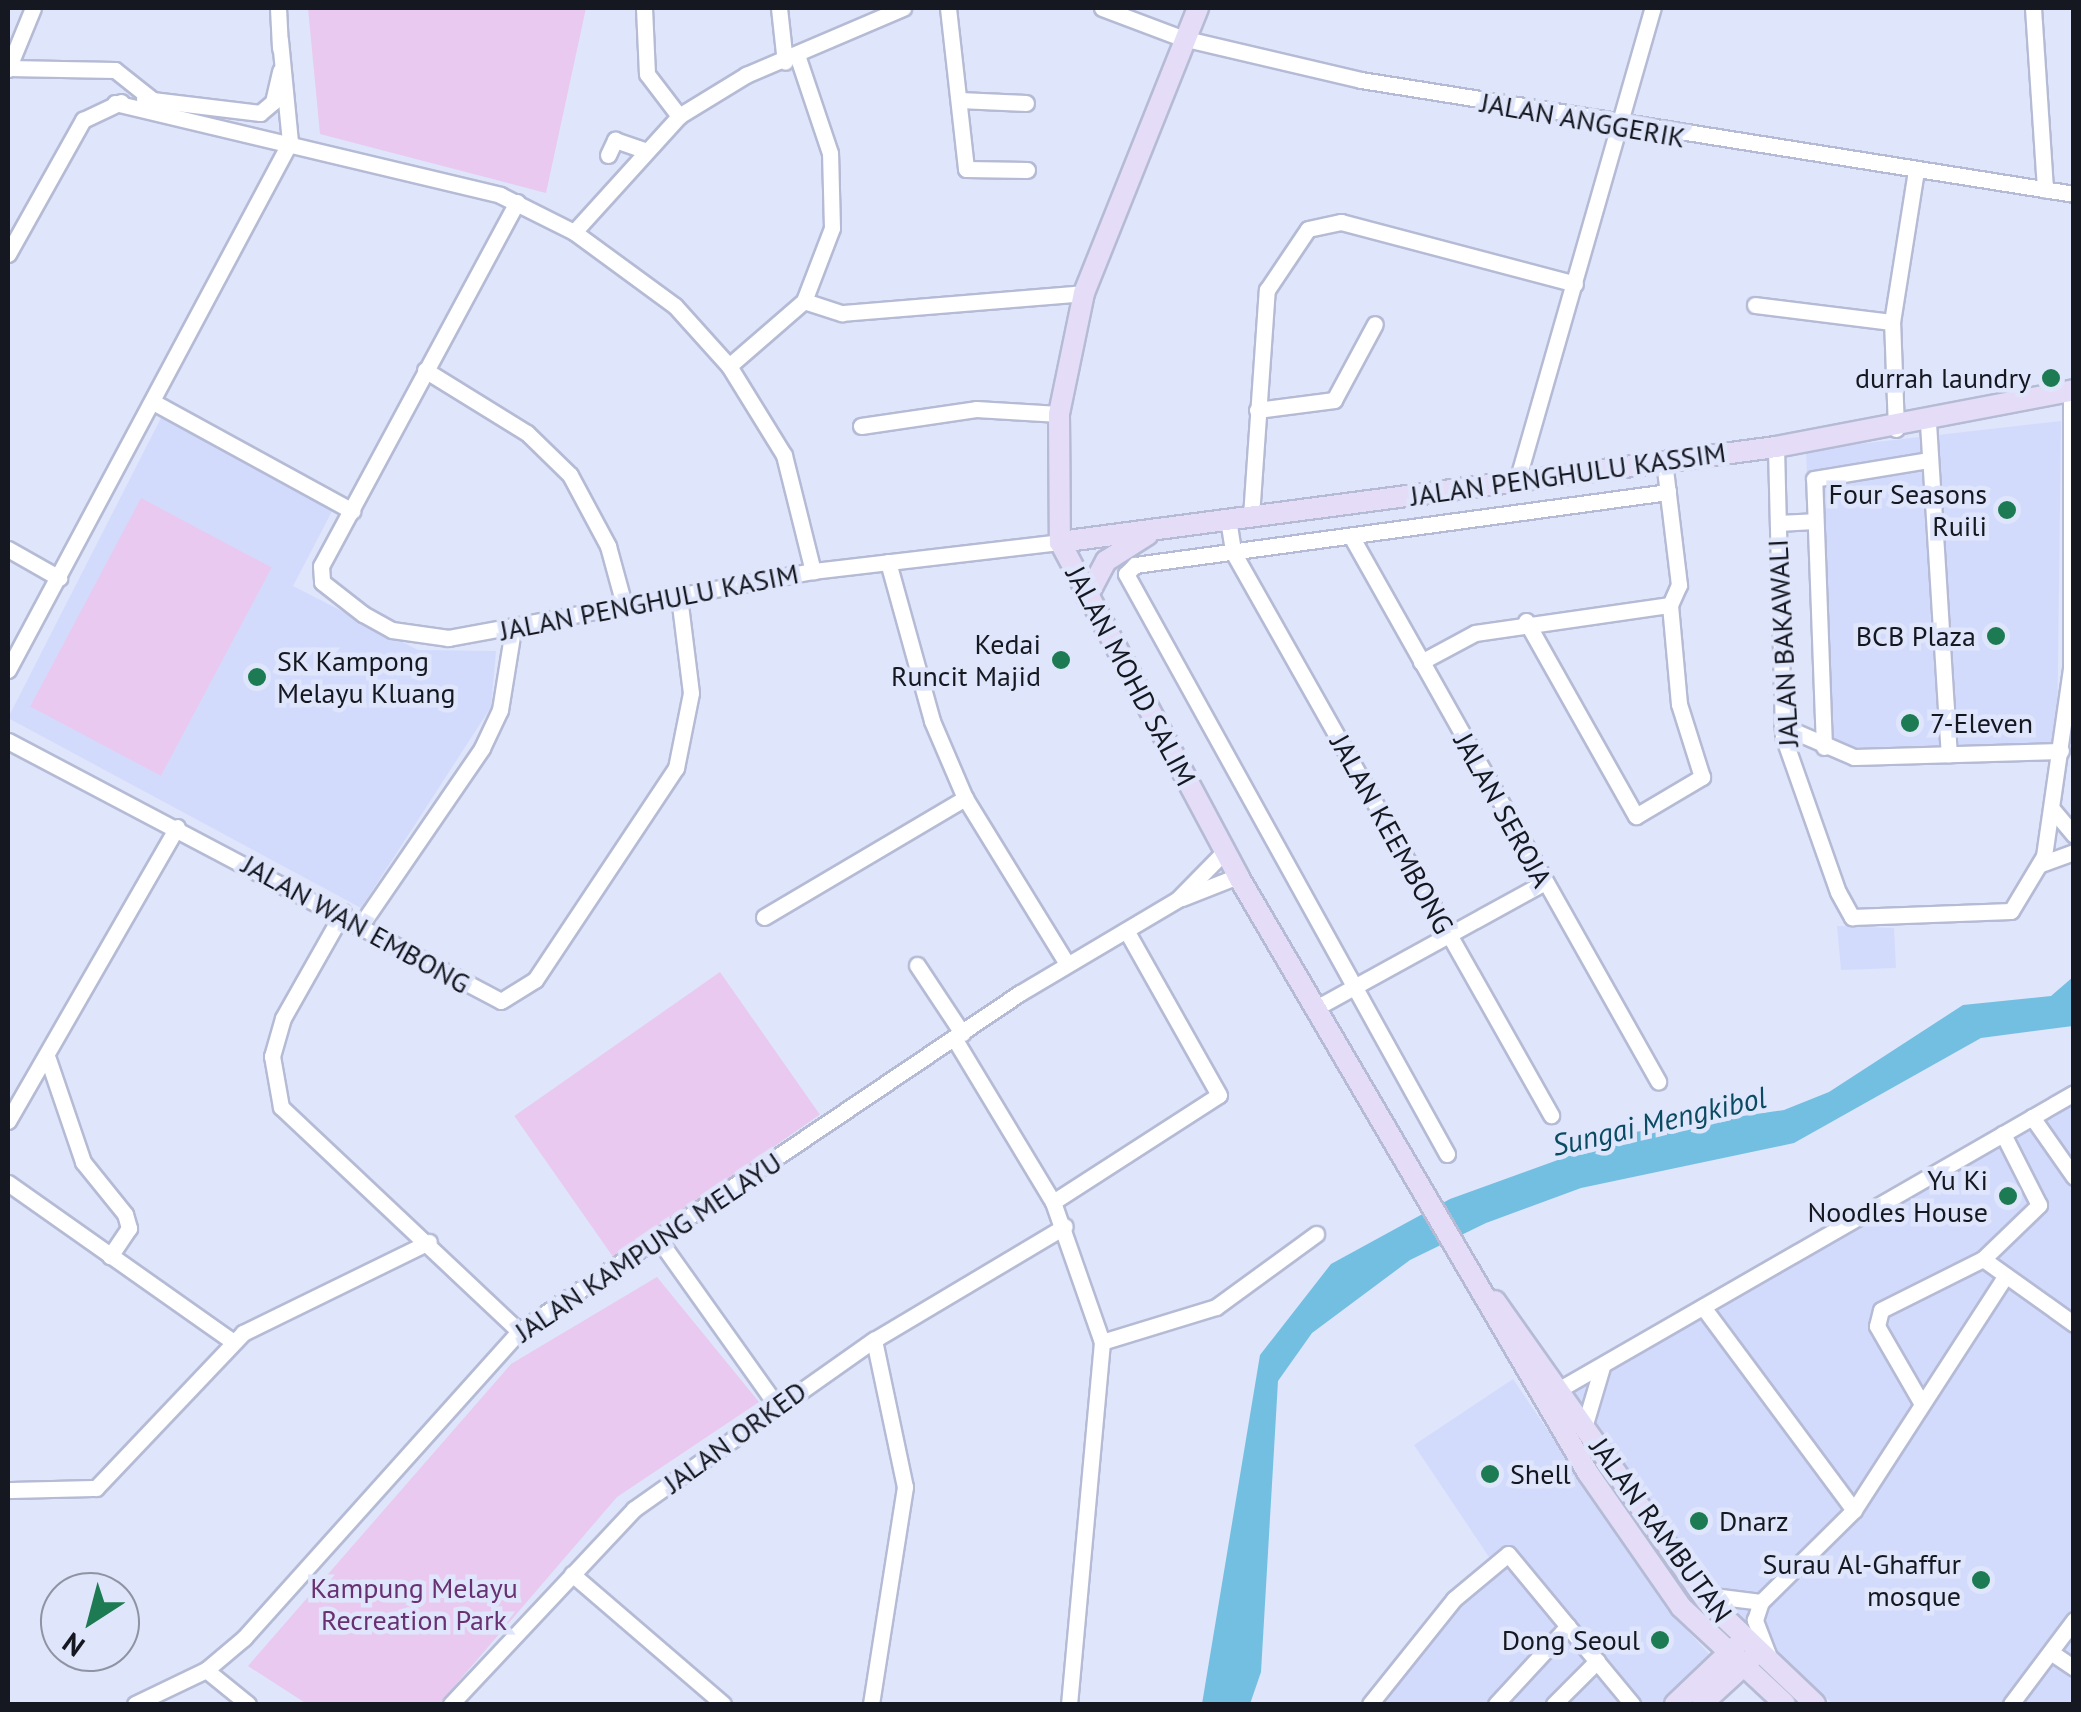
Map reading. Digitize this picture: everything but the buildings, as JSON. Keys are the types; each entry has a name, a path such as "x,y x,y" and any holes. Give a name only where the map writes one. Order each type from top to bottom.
{"street":[{"path":"33,8 8,68 115,70 154,101"},
{"path":"8,670 155,404 290,142 278,8"},
{"path":"644,8 647,74 680,116"},
{"path":"728,366 804,301 835,197 830,153 791,60 779,8"},
{"path":"574,232 644,150 680,116 903,8"},
{"path":"948,8 966,169 1027,170"},
{"name":"JALAN ANGGERIK","path":"1102,8 1182,38 1618,128 2074,194"},
{"name":"JALAN MOHD SALIM","path":"1198,8 1182,38 1084,293 1059,414 1060,542 1238,876 1314,1009 1486,1292 1553,1393"},
{"path":"1518,481 1654,8"},
{"path":"2033,8 2045,190"},
{"path":"8,254 74,132 92,110 115,103 154,101 260,114 279,87 280,40"},
{"path":"958,100 1026,104"},
{"path":"115,103 290,142 518,202 574,232 675,306 728,366 784,456 813,571"},
{"path":"608,155 615,140 644,150"},
{"path":"1896,429 1892,322 1916,171"},
{"name":"JALAN PENGHULU KASIM","path":"518,202 321,566 322,582 341,598 418,635 513,630 813,571 1060,542"},
{"path":"1251,516 1268,290 1284,254 1322,223 1574,284"},
{"path":"804,301 842,313 1084,293"},
{"path":"1754,305 1892,322"},
{"path":"1257,410 1334,400 1375,324"},
{"path":"425,370 527,434 570,475 608,546 625,608"},
{"name":"JALAN PENGHULU KASSIM","path":"1060,542 1776,447 1928,423 2072,391"},
{"name":"JALAN BAKAWALI","path":"1776,447 1782,726 1805,814 1852,917 2011,911 2041,864 2053,810 2071,669 2072,391"},
{"path":"155,404 352,510"},
{"path":"861,426 976,409 1059,414"},
{"path":"1928,423 1948,754"},
{"path":"1824,747 1814,521 1820,475 1930,460"},
{"path":"1526,621 1636,816 1702,777 1679,704 1670,605 1678,585 1664,462"},
{"name":"JALAN PENGHULU KASSIM","path":"1126,574 1135,565 1668,492"},
{"path":"1228,520 1233,552"},
{"path":"1778,523 1814,521"},
{"path":"1087,597 1106,561 1157,529"},
{"name":"JALAN SEROJA","path":"1351,536 1542,884 1658,1081"},
{"path":"8,549 59,578"},
{"name":"JALAN KEEMBONG","path":"1233,552 1551,1114"},
{"path":"888,562 932,721 965,798 1066,964"},
{"name":"JALAN MOHD SALIM","path":"1126,574 1448,1154"},
{"name":"JALAN WAN EMBONG","path":"8,741 363,922 482,994 501,1000 534,980 676,768 690,693 679,597"},
{"path":"1422,662 1475,632 1526,621 1670,605"},
{"path":"363,922 482,748 500,710 513,630"},
{"path":"1782,726 1854,757 2061,751"},
{"path":"764,917 965,798"},
{"path":"2053,810 2074,835"},
{"path":"8,1121 48,1059 177,827"},
{"name":"JALAN KAMPUNG MELAYU","path":"1178,899 1225,851"},
{"path":"2041,864 2074,852"},
{"name":"JALAN KAMPUNG MELAYU","path":"135,1704 206,1670 519,1331 1066,964 1178,899 1238,876"},
{"path":"1314,1009 1542,884"},
{"path":"343,912 283,1018 272,1056 281,1107 430,1242 519,1331"},
{"path":"1054,1202 1218,1095 1126,930"},
{"path":"917,965 1054,1202 1102,1342 1069,1704"},
{"path":"48,1059 82,1162 130,1228 110,1256"},
{"path":"1553,1393 2074,1093"},
{"path":"2032,1117 2074,1177"},
{"path":"1922,1404 1875,1317 1983,1259 2039,1204 2003,1134"},
{"path":"8,1183 232,1341"},
{"name":"JALAN ORKED","path":"451,1704 634,1510 874,1340 1065,1226"},
{"path":"1102,1342 1216,1308 1316,1234"},
{"path":"659,1240 777,1406"},
{"path":"8,1490 96,1488 232,1341 430,1242"},
{"path":"1983,1259 2004,1278 2074,1324"},
{"path":"1777,1674 1757,1630 1761,1602 1854,1510 2004,1278"},
{"path":"1703,1306 1854,1510"},
{"path":"871,1704 904,1487 874,1340"},
{"path":"1585,1424 1604,1364"},
{"name":"JALAN RAMBUTAN","path":"1553,1393 1585,1424 1742,1654 1785,1704"},
{"name":"JALAN RAMBUTAN","path":"1553,1393 1681,1606 1815,1704"},
{"path":"1370,1704 1454,1599 1508,1554 1632,1704"},
{"path":"572,1574 722,1704"},
{"path":"1701,1594 1761,1602"},
{"path":"2011,1704 2074,1620"},
{"path":"1496,1704 1568,1626"},
{"path":"2052,1653 2074,1668"},
{"path":"1674,1704 1742,1654"},
{"path":"1702,1704 1742,1654"},
{"path":"1554,1704 1597,1661"},
{"path":"206,1670 248,1704"}],"shaded area":[{"name":"SK Kampong Melayu Kluang","path":"164,412 339,498 293,586 418,650 496,651 491,707 361,908 8,718"},
{"path":"2061,421 2057,746 1855,752 1817,737 1806,450"},
{"path":"1837,926 1894,928 1896,968 1841,970"},
{"name":"Sungai Mengkibol","path":"2073,977 2073,1026 1981,1038 1794,1143 1581,1188 1486,1223 1410,1260 1312,1333 1278,1381 1261,1672 1250,1704 1202,1704 1260,1355 1331,1264 1450,1199 1635,1132 1784,1110 1829,1092 1963,1005 2051,996"},
{"path":"2073,1101 2073,1704 1833,1704 1700,1576 1572,1389"},
{"path":"1513,1379 1670,1612 1712,1657 1661,1704 1363,1704 1450,1594 1491,1560 1414,1445"}],"green space":[{"path":"308,8 586,8 546,193 320,134"},
{"path":"141,498 272,567 161,776 30,706"},
{"path":"720,972 820,1115 614,1259 514,1116"},
{"name":"Kampung Melayu Recreation Park","path":"657,1277 759,1402 617,1497 439,1704 307,1704 248,1666 511,1364"}],"place":[{"name":"durrah laundry","path":"2051,378"},
{"name":"Four Seasons Ruili","path":"2007,510"},
{"name":"BCB Plaza","path":"1996,636"},
{"name":"Kedai Runcit Majid","path":"1061,660"},
{"name":"SK Kampong Melayu Kluang","path":"257,677"},
{"name":"7-Eleven","path":"1910,723"},
{"name":"Yu Ki Noodles House","path":"2008,1196"},
{"name":"Shell","path":"1490,1474"},
{"name":"Dnarz","path":"1699,1521"},
{"name":"Surau Al-Ghaffur mosque","path":"1981,1580"},
{"name":"Dong Seoul","path":"1660,1640"}]}
